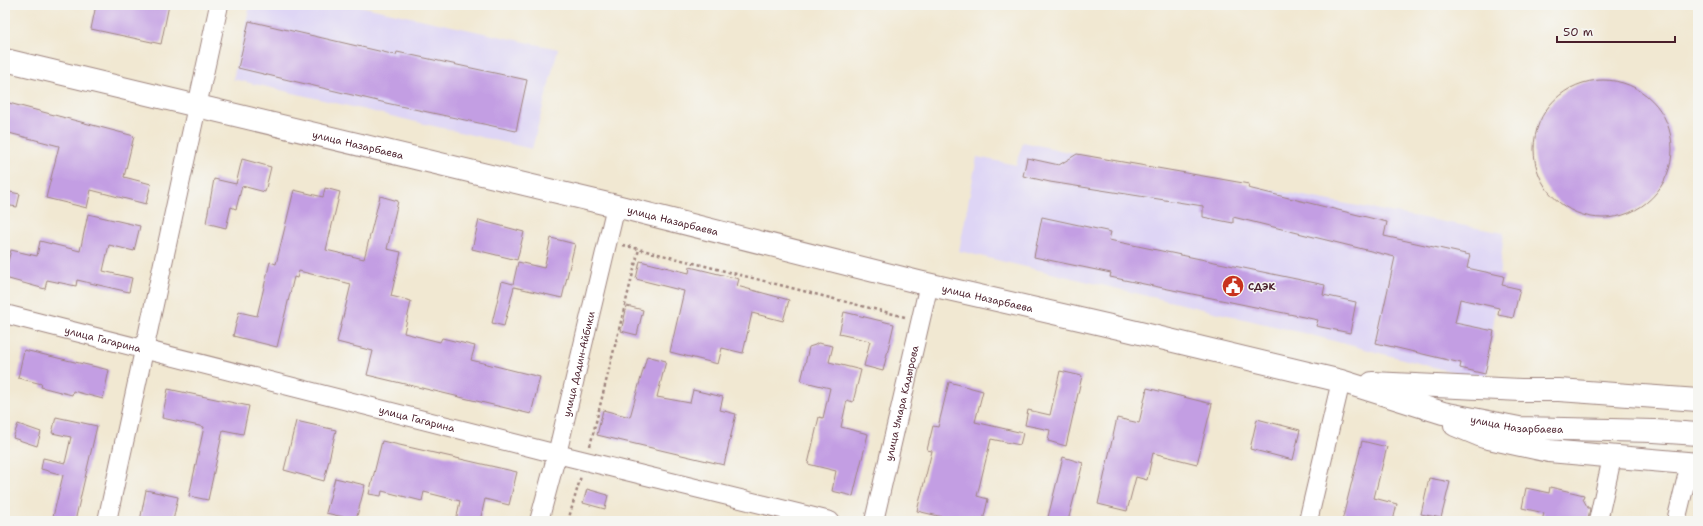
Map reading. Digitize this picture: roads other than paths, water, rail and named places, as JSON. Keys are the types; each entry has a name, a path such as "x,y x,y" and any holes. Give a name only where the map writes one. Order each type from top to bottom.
{"main road":[{"name":"улица Назарбаева","path":"5,60 616,206 929,284 1341,381 1443,413 1519,428 1654,431 1698,434"},
{"name":"улица Назарбаева","path":"1341,381 1521,390 1559,390 1698,400"},
{"path":"1559,390 1667,384 1698,386"},
{"path":"1409,402 1484,437 1549,452 1694,464"}],"street":[{"path":"107,521 219,5"},
{"name":"улица Дадин-Айбики","path":"539,521 557,454 609,241 616,206"},
{"name":"улица Умара Кадырова","path":"874,521 919,320 929,284"},
{"name":"улица Гагарина","path":"5,314 557,454 830,521"},
{"path":"1308,521 1341,381"},
{"path":"1598,521 1612,458"},
{"path":"1676,521 1694,464"}],"place":[{"name":"СДЭК","path":"1233,286"}]}
